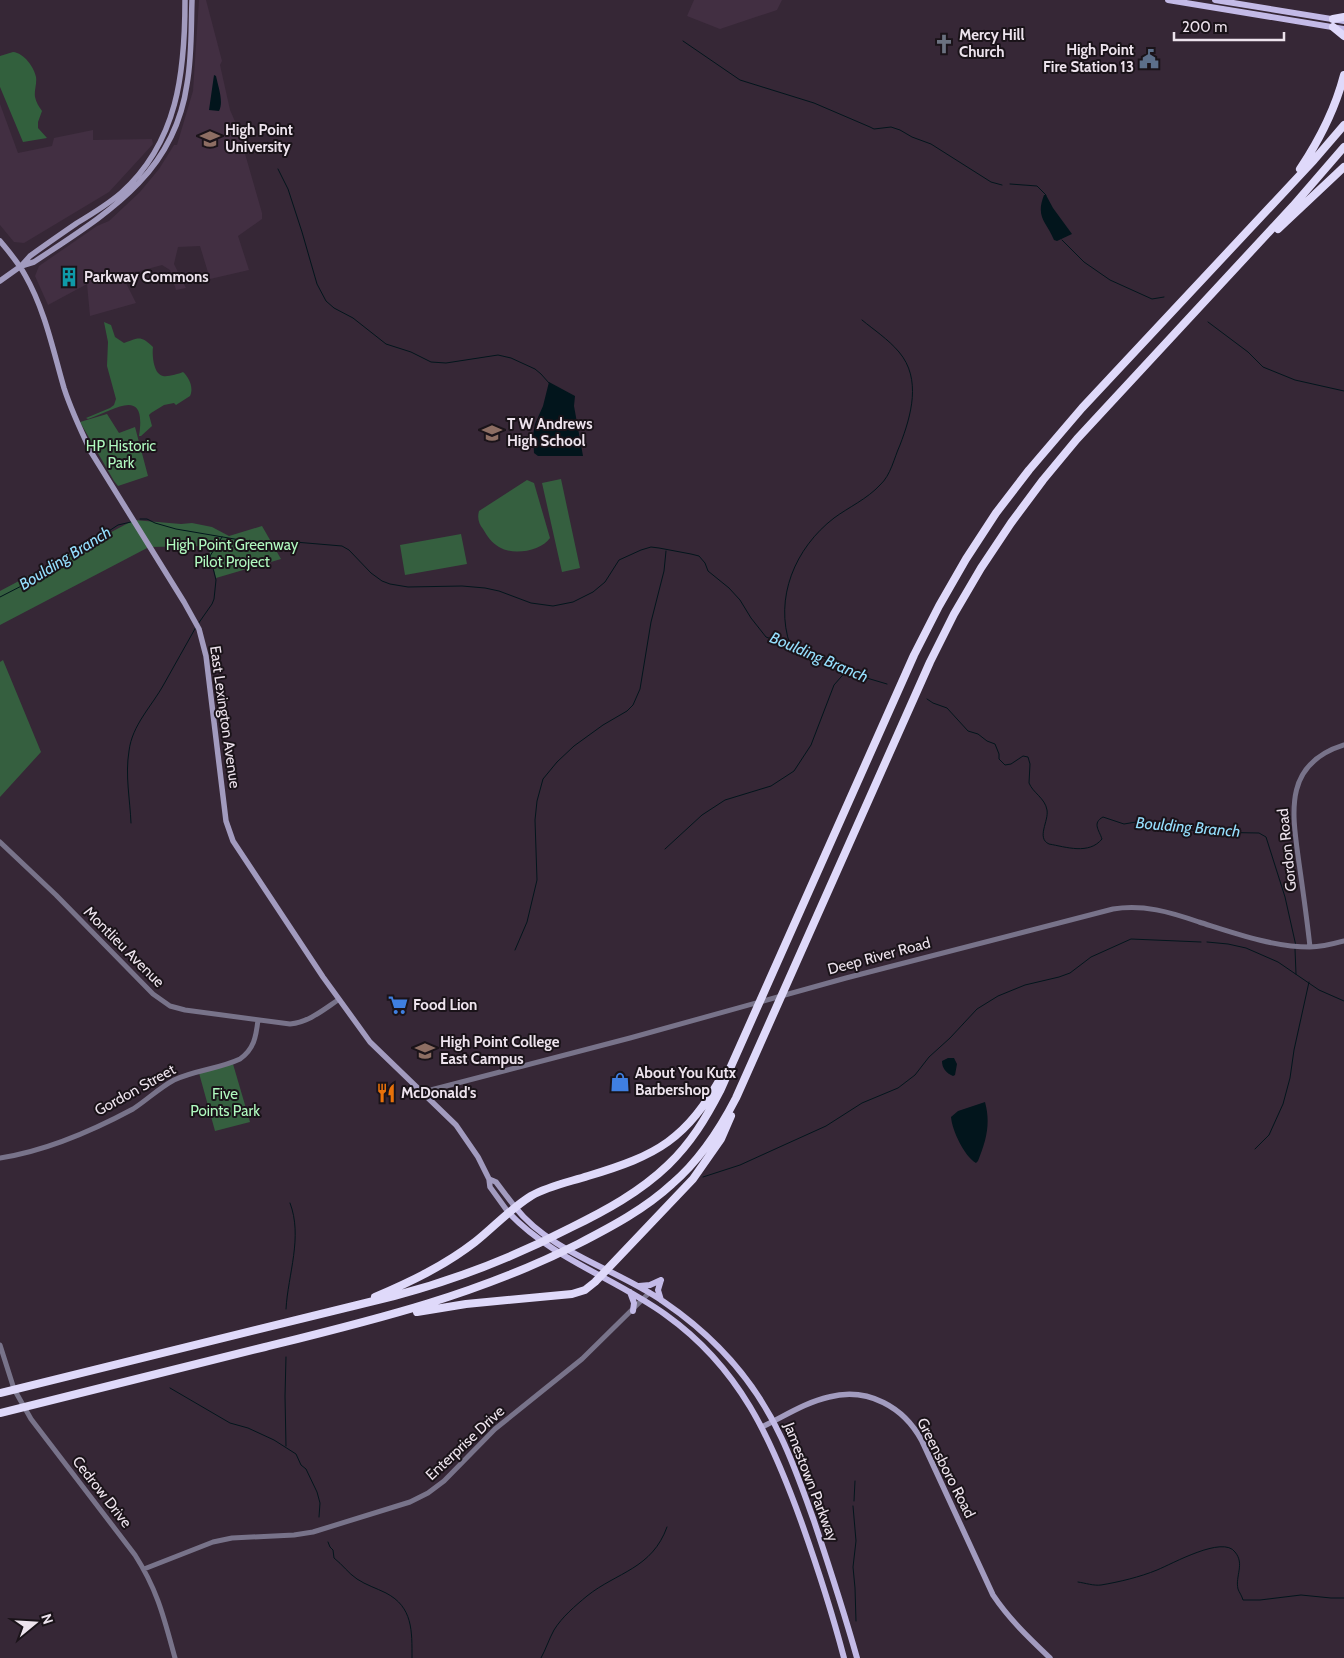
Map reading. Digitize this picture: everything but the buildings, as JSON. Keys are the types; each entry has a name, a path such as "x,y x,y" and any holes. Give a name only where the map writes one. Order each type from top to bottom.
{"highway":[{"path":"1344,17 1333,23 1344,36"},
{"path":"1289,185 1324,130 1336,102 1344,75"},
{"path":"0,1393 432,1285 506,1258 578,1224 640,1188 660,1172 678,1154 702,1124 720,1091 914,655 939,606 971,551 1012,491 1064,428 1344,125"},
{"path":"0,1413 379,1319 456,1295 513,1274 586,1239 639,1209 672,1185 700,1156 720,1128 741,1086 926,670 954,614 976,576 1011,523 1059,460 1299,200 1344,147"},
{"path":"1231,274 1344,167"},
{"path":"355,1305 406,1284 433,1270 475,1242 512,1210 544,1190 633,1162 669,1141 685,1128 705,1105 746,1033"},
{"path":"379,1319 459,1305 577,1293 588,1288 704,1166 726,1129 741,1086"}],"main road":[{"path":"172,135 170,130 181,98 180,82 185,0"},
{"path":"0,281 20,266 34,262 108,211 156,161 172,135 178,120 187,84 192,0"},
{"path":"1168,0 1333,23 1344,21"},
{"path":"1216,0 1333,23 1344,29"},
{"path":"134,184 163,137 175,105 180,82"},
{"path":"156,161 165,140 163,137"},
{"name":"East Lexington Avenue","path":"0,241 20,266 38,301 64,390 91,452 199,629 206,656 226,821 233,842 338,1000 370,1042 423,1092"},
{"name":"Jamestown Parkway","path":"423,1092 458,1127 474,1149 489,1178 496,1182 512,1210 531,1234 573,1260 638,1286 661,1300 694,1324 725,1354 750,1384 774,1421 794,1468 814,1521 857,1658"},
{"name":"Jamestown Parkway","path":"512,1210 678,1323 708,1351 740,1391 762,1427 783,1472 826,1596 844,1658"},
{"path":"638,1286 650,1285 661,1280 658,1290 661,1300"},
{"path":"630,1292 634,1302 633,1310"},
{"name":"Greensboro Road","path":"762,1427 820,1399 840,1395 870,1397 898,1410 912,1426 922,1442 993,1594 1015,1624 1050,1658"}],"street":[{"name":"Gordon Road","path":"1310,947 1294,823 1295,796 1302,775 1311,764 1323,754 1344,745"},
{"name":"Montlieu Avenue","path":"0,842 52,891 153,994 170,1006 185,1010 285,1024 300,1023 310,1019 338,1000"},
{"name":"Deep River Road","path":"423,1092 953,950 1098,912 1127,907 1156,909 1234,932 1293,946 1328,946 1344,941"},
{"name":"Gordon Street","path":"0,1158 27,1153 81,1133 131,1110 178,1078 240,1059 249,1051 253,1044 258,1020"},
{"name":"Enterprise Drive","path":"144,1569 213,1542 232,1538 294,1535 313,1532 410,1502 428,1493 444,1481 487,1436 582,1360 649,1293"},
{"name":"Cedrow Drive","path":"0,1345 19,1400 31,1419 136,1555 144,1569 158,1596 175,1658"}],"shaded area":[{"name":"High Point University","path":"199,0 206,0 222,61 220,65 230,110 237,126 262,213 262,219 238,236 249,270 210,279 200,246 178,247 174,264 186,288 176,290 170,270 162,265 124,273 125,281 136,303 90,316 87,284 48,305 35,276 39,266 97,226 109,221 140,192 159,169 174,145 177,145 193,91"},
{"path":"694,0 782,0 777,10 720,29 687,16"},
{"path":"0,104 18,153 52,146 54,138 93,130 93,140 152,139 153,144 109,192 24,243 14,242 0,225"}],"green space":[{"path":"13,52 25,58 35,73 35,97 42,111 38,128 47,138 23,142 0,87 0,56"},
{"path":"104,322 111,325 115,337 124,343 142,339 153,347 154,363 157,372 163,376 168,376 183,372 190,383 190,396 176,405 174,403 164,405 151,413 149,415 152,426 141,436 139,436 140,420 138,411 133,406 118,407 88,419 86,418 110,408 114,405 116,399 107,366 108,342"},
{"name":"HP Historic Park","path":"107,414 119,433 135,427 148,476 118,486 114,481 80,422"},
{"path":"561,479 580,568 562,572 542,483"},
{"path":"527,480 534,483 550,538 534,549 519,552 505,550 490,539 480,525 479,511"},
{"name":"High Point Greenway Pilot Project","path":"134,520 181,524 192,523 212,527 229,536 262,526 281,559 216,578 208,546 149,547 0,625 0,591"},
{"path":"461,534 467,564 405,575 400,545"},
{"path":"3,660 41,752 0,797 0,662"},
{"name":"Five Points Park","path":"233,1064 250,1122 215,1131 199,1073"}],"water":[{"path":"214,75 216,76 220,94 221,103 219,111 209,110"},
{"path":"1044,195 1046,195 1072,234 1057,241 1054,240 1041,215"},
{"path":"549,382 575,396 574,406 583,456 538,456 534,453 533,435 535,424 543,406"},
{"path":"954,1058 957,1064 955,1075 953,1076 946,1072 943,1066 942,1061"},
{"path":"985,1102 988,1118 987,1132 981,1154 976,1163 967,1155 959,1142 951,1117 958,1111"}],"waterway":[{"path":"683,41 740,80 814,103 874,129 891,127 900,130 931,144 991,182 1002,185"},
{"path":"278,169 288,189 317,284 326,301 334,308 353,318 386,344 411,352 431,362 446,363 498,355 511,358 535,369 549,383"},
{"path":"1010,184 1037,186 1046,195"},
{"path":"1062,240 1084,262 1110,280 1152,299 1164,297"},
{"path":"790,645 785,610 791,575 799,559 808,544 820,530 834,518 869,495 884,481 900,445 911,410 912,386 906,363 890,343 862,320"},
{"path":"1208,322 1248,352 1263,367 1295,380 1344,391"},
{"name":"Boulding Branch","path":"140,519 147,519 176,529 252,542 283,541 342,546 349,550 371,573 390,584 408,587 462,586 485,588 531,603 553,606 573,602 593,592 605,582 619,560 641,550 651,547 691,554 699,556 705,563 708,571 729,588 740,600 766,637 816,654 860,676 887,684"},
{"name":"Boulding Branch","path":"0,597 37,578 118,525 131,522"},
{"path":"198,624 214,599 216,580 210,556 222,537"},
{"path":"515,950 527,922 537,880 535,820 537,801 543,779 574,746 603,725 627,711 633,705 640,689 651,622 664,571 666,551"},
{"path":"131,823 127,769 131,742 138,724 159,692 196,627"},
{"path":"665,849 702,815 725,800 771,786 794,771 811,745 834,685 848,669"},
{"name":"Boulding Branch","path":"927,699 947,708 968,731 978,734 995,744 999,759 1005,765 1011,764 1023,756 1028,757 1030,764 1029,783 1044,802 1047,810 1043,838 1049,844 1077,849 1091,847 1102,839 1097,824 1103,817 1124,824 1142,821 1202,832 1259,833 1266,837 1285,897 1296,946"},
{"path":"703,1177 740,1165 826,1126 862,1103 898,1088 915,1075 929,1057 977,1009 998,996 1025,985 1070,973 1091,957 1131,939 1201,942"},
{"path":"1207,942 1246,948 1278,962 1319,990 1344,1001"},
{"name":"Boulding Branch","path":"1295,949 1296,974"},
{"path":"1255,1149 1269,1135 1283,1104 1309,982"},
{"path":"286,1309 295,1242 294,1216 290,1203"},
{"path":"286,1357 286,1446"},
{"path":"170,1388 230,1423 248,1428 274,1440 296,1454 317,1492 320,1503 319,1517"},
{"path":"854,1501 855,1481"},
{"path":"853,1506 856,1541 853,1567 856,1621"},
{"path":"541,1658 554,1630 565,1616 598,1588 643,1561 660,1541 667,1527"},
{"path":"328,1542 333,1550 334,1558 351,1574 364,1583 386,1593 401,1605 406,1613 411,1629 412,1658"},
{"path":"1078,1582 1098,1585 1129,1579 1157,1570 1197,1552 1220,1547 1229,1548 1238,1557 1240,1566 1237,1584 1243,1600 1301,1595 1344,1598"}],"place":[{"name":"Mercy Hill Church","path":"944,44"},
{"name":"High Point Fire Station 13","path":"1149,59"},
{"name":"High Point University","path":"210,139"},
{"name":"Parkway Commons","path":"69,277"},
{"name":"T W Andrews High School","path":"492,433"},
{"name":"Food Lion","path":"398,1005"},
{"name":"High Point College East Campus","path":"425,1051"},
{"name":"About You Kutx Barbershop","path":"620,1082"},
{"name":"McDonald's","path":"386,1093"}]}
